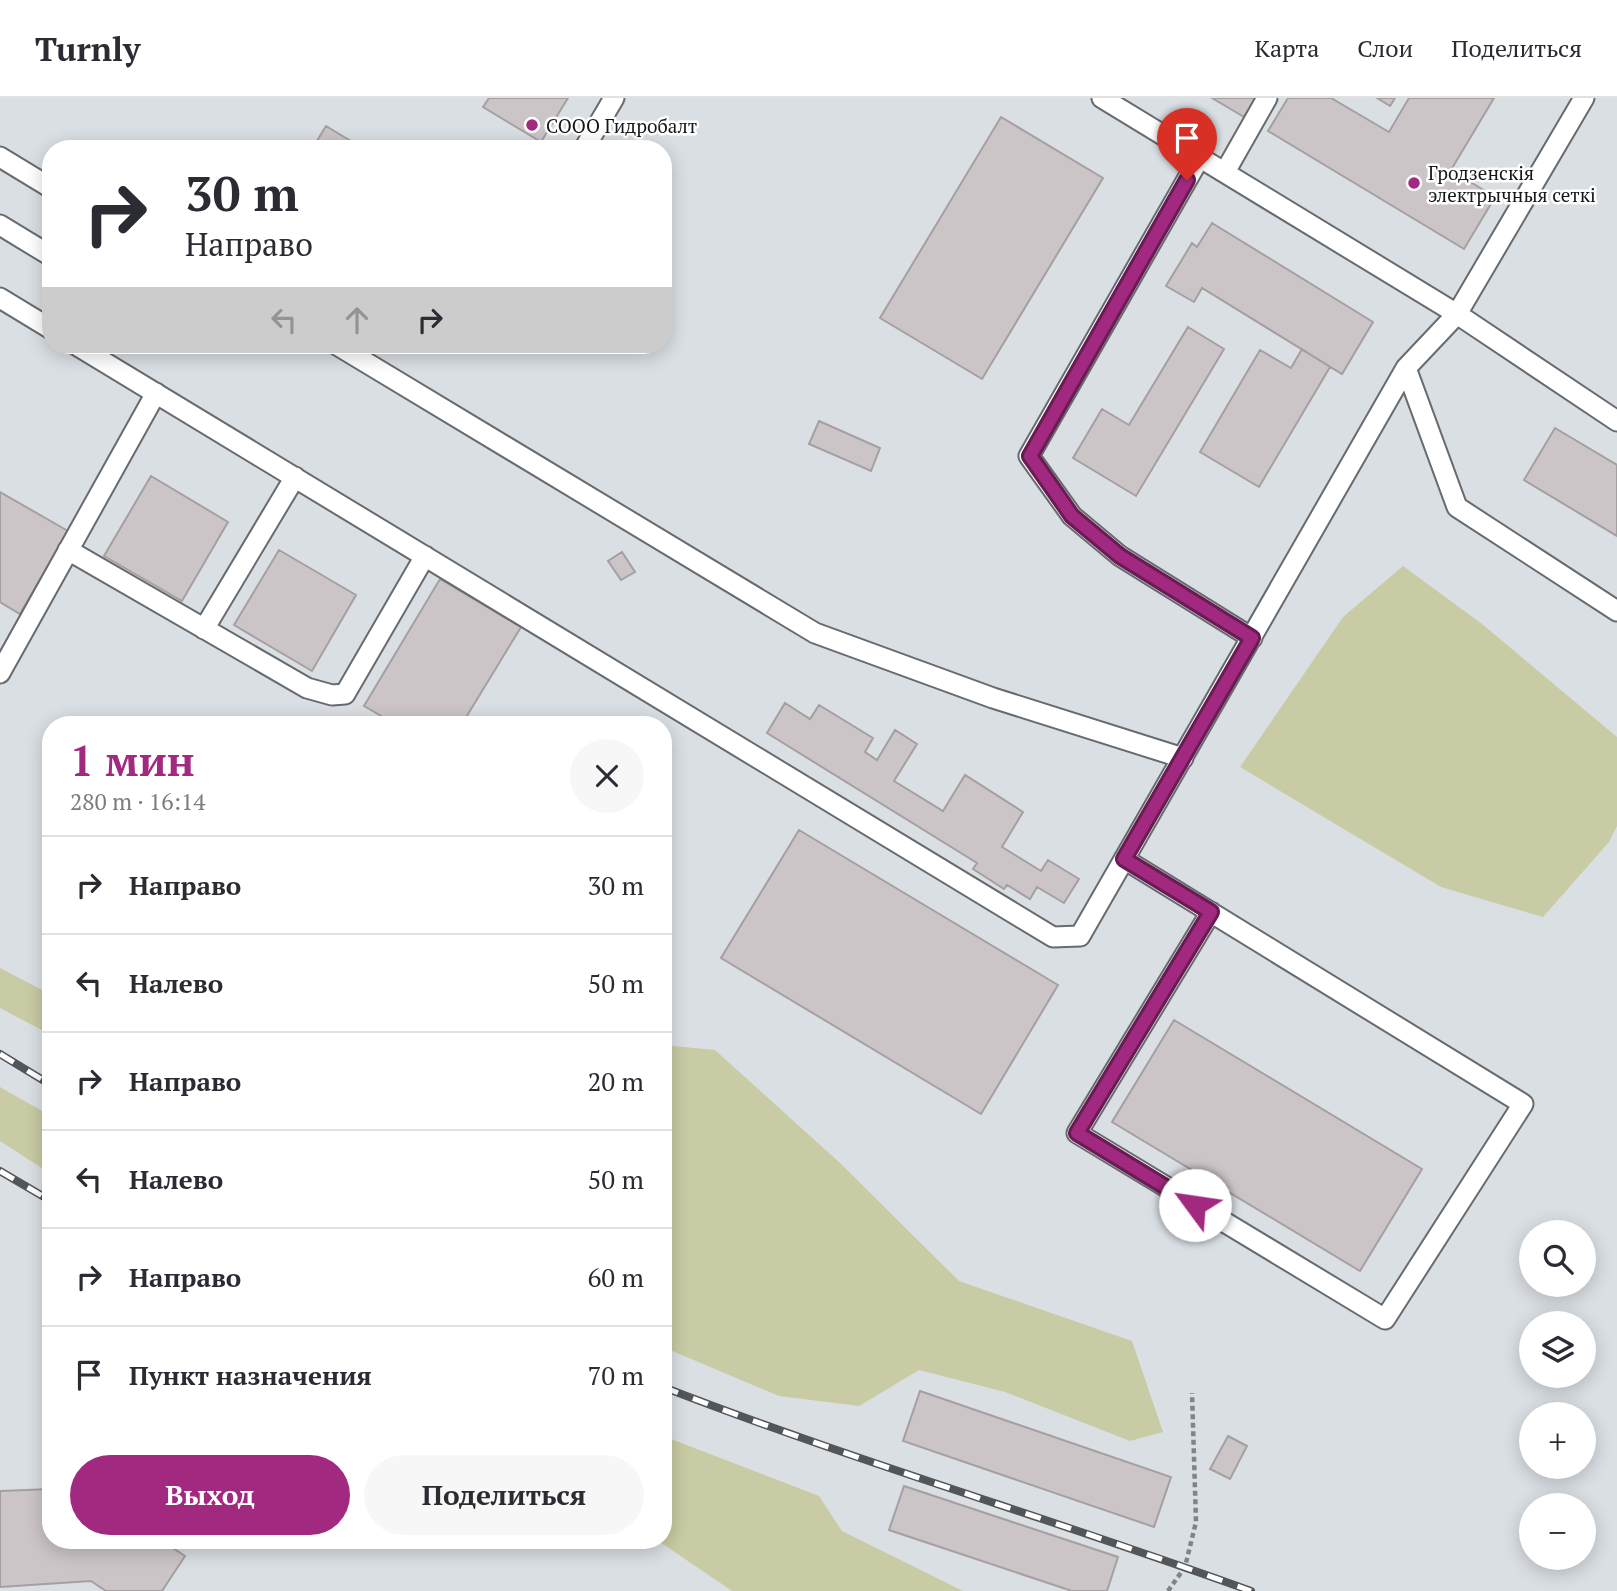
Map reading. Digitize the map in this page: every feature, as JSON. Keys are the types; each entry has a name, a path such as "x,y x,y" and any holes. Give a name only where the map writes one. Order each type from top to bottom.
{"lane":[{"path":"589,140 614,98"},
{"path":"1102,98 1457,314 1617,421"},
{"path":"1225,172 1267,98"},
{"path":"91,354 1053,937 1080,936 1406,368 1457,314 1584,98"},
{"path":"0,157 42,183"},
{"path":"1200,157 1030,456 1072,516 1120,556 1252,638"},
{"path":"0,225 42,251"},
{"path":"0,298 42,324"},
{"path":"352,354 815,633 993,698 1182,758"},
{"path":"1406,368 1457,507 1617,611"},
{"path":"0,673 156,393"},
{"path":"204,629 295,477"},
{"path":"68,550 307,688 332,695 345,694 425,556"},
{"path":"1124,859 1211,912 1523,1104 1385,1319 1077,1133 1211,912"}],"path":[{"path":"1168,1591 1185,1567 1196,1522 1192,1393"}],"green space":[{"path":"1403,566 1482,624 1617,737 1617,826 1609,842 1543,917 1441,887 1240,767 1343,617"},
{"path":"0,968 42,990 42,1030 0,1008"},
{"path":"672,1046 715,1050 840,1163 959,1281 1132,1341 1163,1432 1130,1441 1005,1392 919,1370 859,1406 779,1396 672,1351"},
{"path":"0,1087 42,1111 42,1168 0,1141"},
{"path":"672,1439 819,1496 842,1531 963,1591 732,1591 670,1549"}],"building":[{"name":"СООО Гидробалт","path":"489,98 568,98 542,140 538,140 483,107"},
{"path":"1212,98 1256,98 1244,117"},
{"name":"Гродзенскія электрычныя сеткі","path":"1288,98 1331,98 1389,132 1409,98 1494,98 1451,170 1495,197 1464,249 1268,131"},
{"path":"1377,98 1395,98 1390,106"},
{"path":"1001,117 1103,178 982,379 880,318"},
{"path":"326,126 349,140 317,140"},
{"path":"1212,223 1373,322 1342,374 1202,288 1194,302 1166,286 1192,243 1197,247"},
{"path":"1188,327 1224,349 1136,496 1073,458 1102,409 1129,425"},
{"path":"1302,349 1330,367 1259,487 1200,452 1260,350 1291,368"},
{"path":"819,421 880,448 871,471 809,444"},
{"path":"1555,428 1617,465 1617,536 1524,480"},
{"path":"151,476 228,522 182,601 104,556"},
{"path":"0,492 68,531 20,614 0,602"},
{"path":"279,550 356,595 312,671 234,625"},
{"path":"622,552 635,572 621,580 608,561"},
{"path":"440,579 521,627 467,716 381,716 364,706"},
{"path":"785,703 810,719 819,705 873,738 865,752 877,760 895,730 917,744 894,781 943,811 965,775 1023,812 1002,847 1041,871 1048,860 1079,879 1064,903 1037,887 1030,899 1007,885 1004,889 973,869 977,863 767,733"},
{"path":"799,830 1058,985 981,1114 721,958"},
{"path":"1174,1020 1422,1169 1360,1271 1112,1122"},
{"path":"920,1391 1171,1477 1154,1527 903,1441"},
{"path":"1228,1436 1247,1446 1230,1479 1210,1469"},
{"path":"904,1486 1118,1557 1107,1591 1072,1591 889,1530"},
{"path":"42,1489 42,1549 174,1549 185,1556 162,1591 106,1591 91,1581 0,1587 0,1491"}],"railway":[{"path":"0,1054 42,1080"},
{"path":"0,1171 42,1196"},
{"path":"672,1390 809,1441 1251,1591"}],"place":[{"name":"СООО Гидробалт","path":"532,125"},
{"name":"Гродзенскія электрычныя сеткі","path":"1414,183"}],"route":[{"path":"1187,180 1030,456 1072,516 1120,556 1252,638 1124,859 1211,912 1077,1133 1195,1205"}]}
